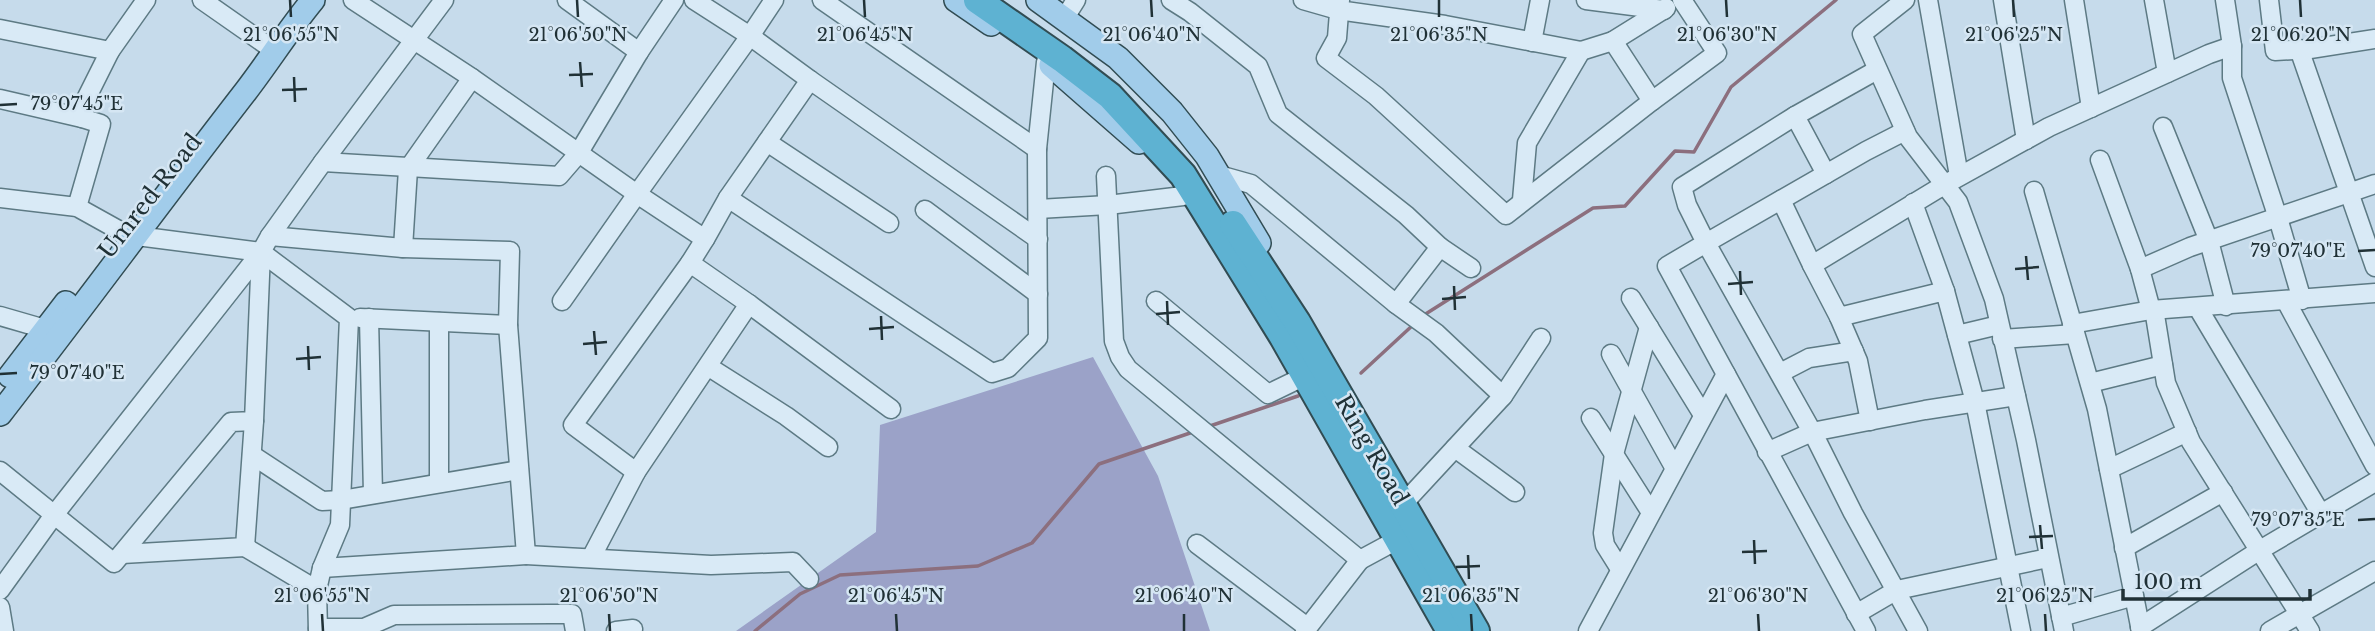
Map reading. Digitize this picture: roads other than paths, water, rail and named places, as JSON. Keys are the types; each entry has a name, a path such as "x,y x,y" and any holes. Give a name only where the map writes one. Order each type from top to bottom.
{"highway":[{"path":"977,0 1110,96 1183,175 1256,277"},
{"path":"1007,0 1110,78 1177,143 1256,277"},
{"name":"Ring Road","path":"1256,277 1305,376 1450,631"},
{"name":"Ring Road","path":"1256,277 1297,322 1476,631"}],"main road":[{"name":"Umred Road","path":"3,399 45,329 130,234 271,49 300,0"},
{"path":"271,49 313,0"},
{"path":"956,0 1046,62 1153,155 1183,196 1232,275 1256,277 1261,247 1219,175 1172,112 1070,9 1038,0"},
{"path":"3,399 96,285 130,234"}],"street":[{"path":"82,118 85,102 110,51 146,0"},
{"path":"202,0 271,49"},
{"path":"353,0 472,78 578,154 705,239"},
{"path":"0,590 54,515 266,244 323,162 444,0"},
{"path":"567,0 639,52"},
{"path":"323,162 559,176 578,154 639,52 674,0"},
{"path":"694,0 1038,239"},
{"path":"562,301 774,0"},
{"path":"822,0 1037,149"},
{"path":"1171,0 1191,12 1258,66 1278,114 1406,215 1440,247 1471,268"},
{"path":"1303,0 1581,51 1613,41 1674,3"},
{"path":"1532,41 1540,0"},
{"path":"1339,5 1337,38 1326,58 1376,96 1506,215 1717,52 1674,3 1586,0"},
{"path":"1905,0 1862,34 1905,131 1952,180"},
{"path":"1928,0 1952,180 1994,299 2063,624 2134,596"},
{"path":"2003,0 2026,140"},
{"path":"2074,0 2091,108"},
{"path":"2154,0 2167,74"},
{"path":"2225,0 2232,46 2232,78 2278,218 2294,300 2375,466"},
{"path":"2269,0 2275,51 2375,40"},
{"path":"0,29 110,51"},
{"path":"1613,41 1652,101"},
{"path":"1812,265 1952,180 2026,140 2091,108 2232,46"},
{"path":"2299,49 2374,260"},
{"path":"1522,200 1527,143 1581,51"},
{"path":"728,198 992,373 1008,368 1038,338 1037,149 1046,62"},
{"path":"1877,70 1795,116 1682,187 1687,205 1706,243 1780,373 1853,513 1919,631"},
{"path":"403,248 408,169 472,78"},
{"path":"636,472 573,425 690,263 728,198 810,80"},
{"path":"0,99 101,124 77,207"},
{"path":"1795,116 1826,174"},
{"path":"2163,127 2209,241 2226,306"},
{"path":"1866,631 1667,266 1905,131"},
{"path":"767,142 889,223"},
{"path":"2100,160 2152,309 2166,383 2187,432 2309,631"},
{"path":"1219,175 1251,184 1419,320 1503,396"},
{"path":"1106,176 1114,341 1120,358 1128,369 1360,560"},
{"path":"2140,269 2209,241 2375,184"},
{"path":"2034,191 2090,383 2141,629 2260,550 2375,482"},
{"path":"1038,209 1108,205 1183,196"},
{"path":"0,198 77,207 130,234 266,244 510,251 508,325 526,555"},
{"path":"1781,200 1854,351 1870,421"},
{"path":"1913,203 1945,291 1975,402 2021,631"},
{"path":"925,210 1038,294"},
{"path":"266,244 349,318 508,325"},
{"path":"245,547 266,244"},
{"path":"1396,304 1440,247"},
{"path":"690,263 891,409"},
{"path":"1839,317 1945,291"},
{"path":"1957,335 2074,329 2152,309 2199,308 2375,293"},
{"path":"1631,298 1703,415"},
{"path":"1156,301 1268,394 1305,376"},
{"path":"591,558 636,472 749,304"},
{"path":"2199,308 2321,514"},
{"path":"0,316 45,329"},
{"path":"349,318 340,525 322,568 317,590 318,629 364,628 394,615 572,614 575,631"},
{"path":"369,318 373,494"},
{"path":"439,322 439,482"},
{"path":"1620,569 1605,545 1603,533 1614,454 1649,327"},
{"path":"1404,503 1503,396 1541,338"},
{"path":"1780,373 1809,358 1854,351"},
{"path":"1611,354 1674,467"},
{"path":"2090,383 2163,365"},
{"path":"709,367 786,416 828,447"},
{"path":"1588,631 1650,511 1726,374"},
{"path":"1768,452 1812,432 2016,396"},
{"path":"1591,418 1650,511"},
{"path":"0,471 114,564 231,422 254,421"},
{"path":"2109,469 2187,432"},
{"path":"1455,448 1515,492"},
{"path":"252,455 322,501 519,470"},
{"path":"2124,548 2223,492"},
{"path":"1197,544 1306,629 1360,560 1397,540"},
{"path":"122,554 245,547 317,590"},
{"path":"322,568 526,555 711,565 793,562 809,579"},
{"path":"1856,614 1896,590 2048,558"},
{"path":"2270,631 2375,570"},
{"path":"0,607 4,631"}],"waterway":[{"path":"1424,315 1593,208 1625,206 1675,151 1694,152 1731,87 1836,0"},
{"path":"1361,373 1413,325"},
{"path":"1207,427 1298,396"},
{"path":"755,631 800,594 840,575 978,566 1032,543 1099,464 1193,432"}]}
